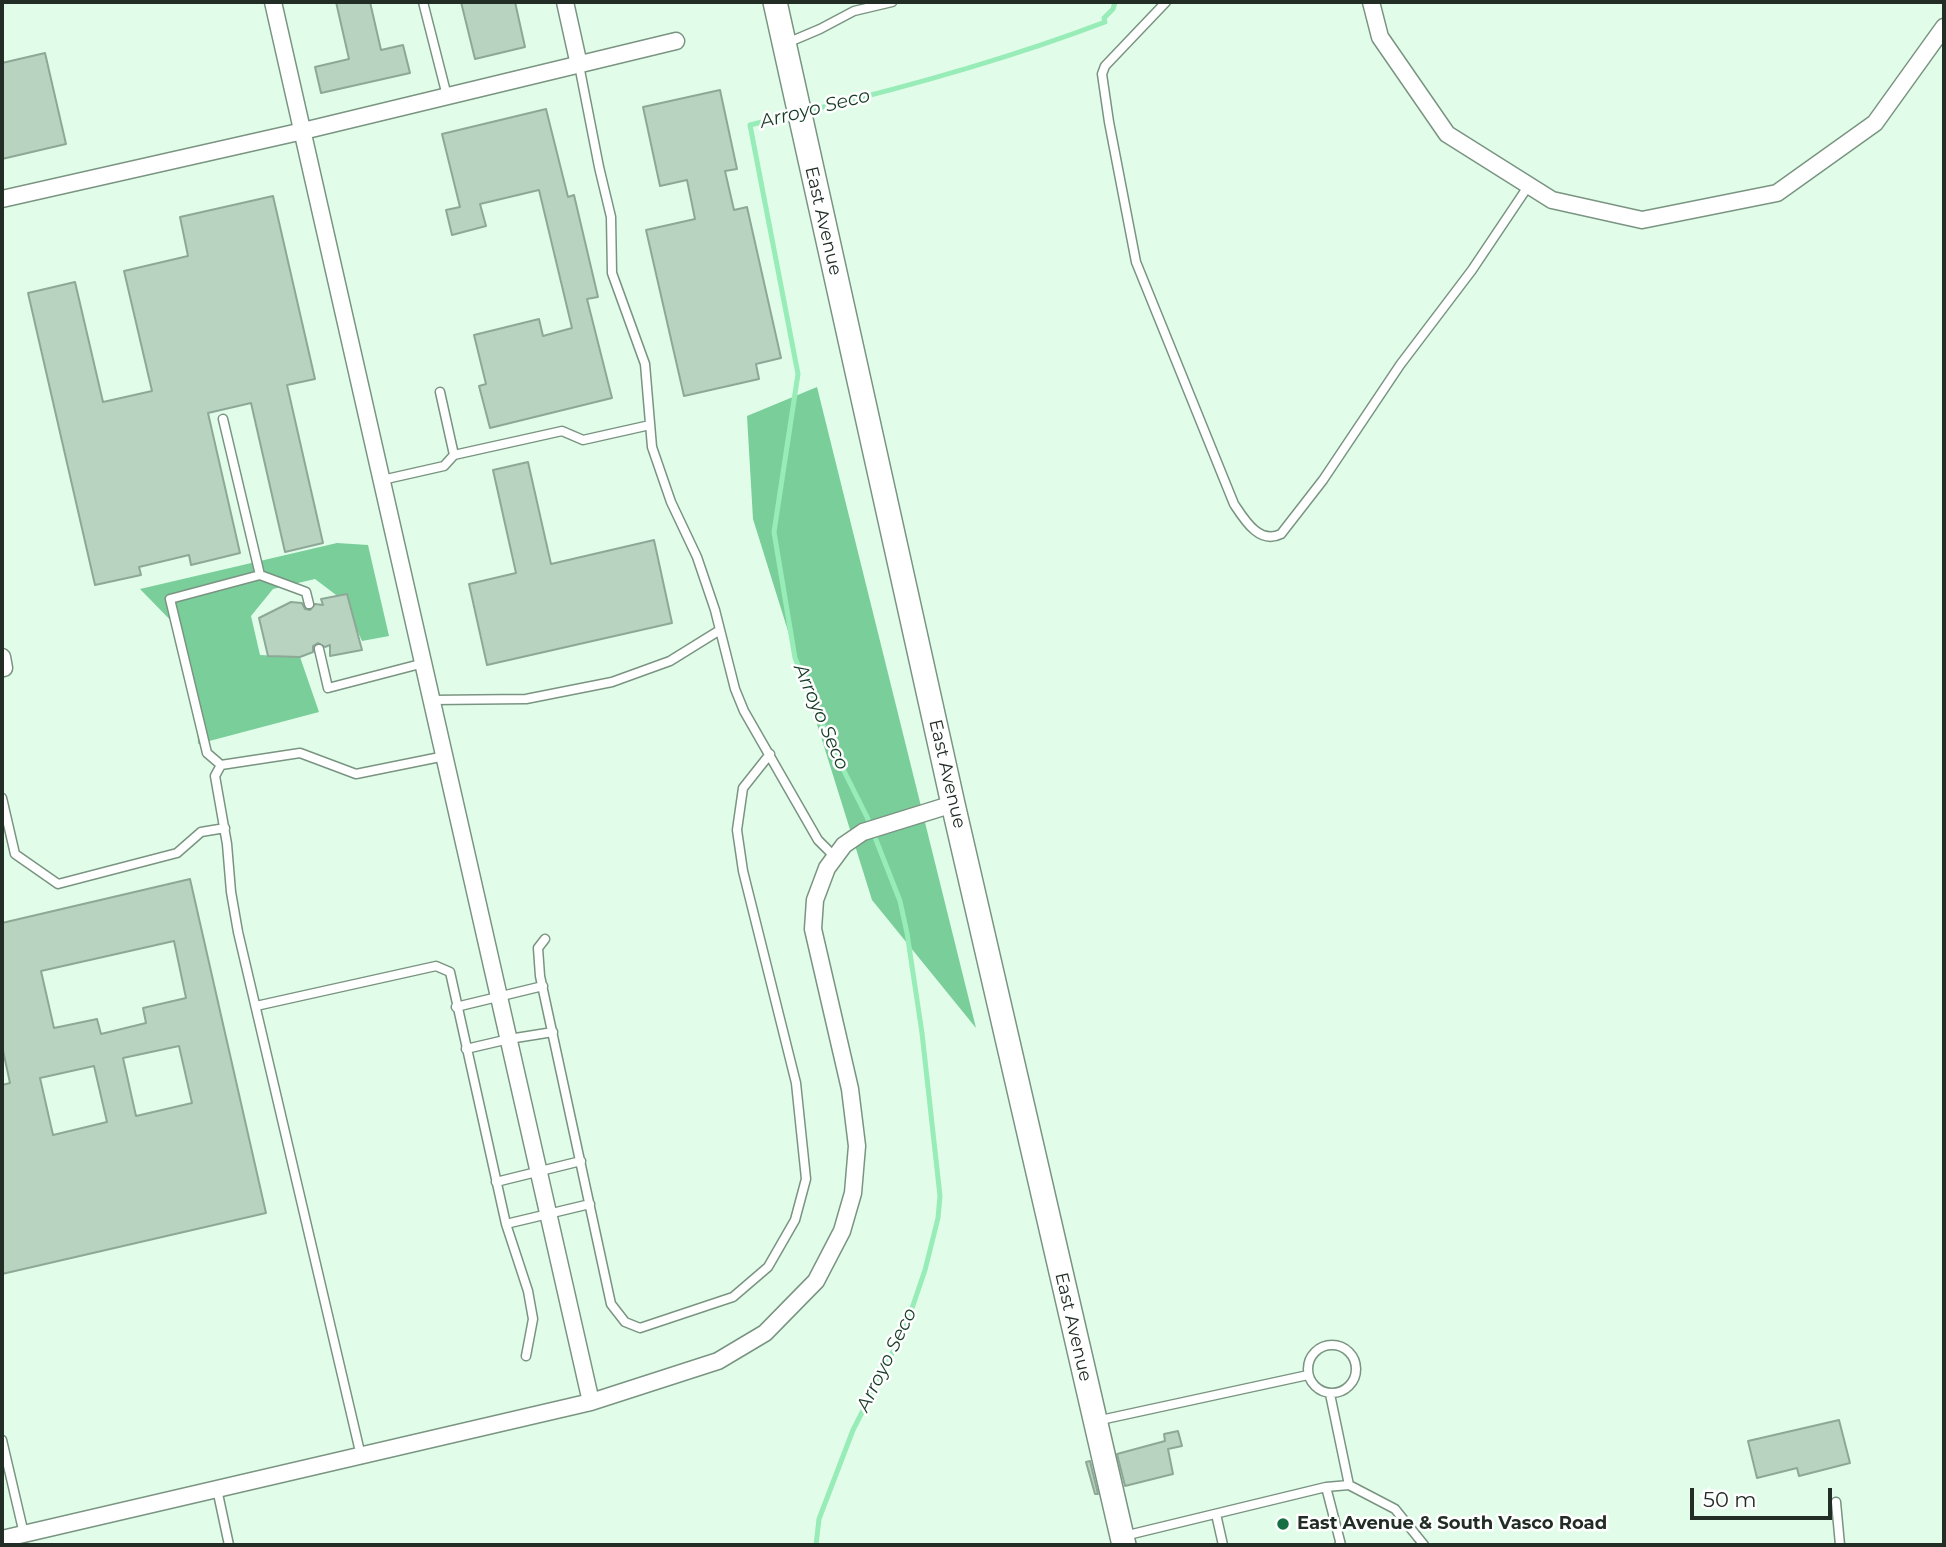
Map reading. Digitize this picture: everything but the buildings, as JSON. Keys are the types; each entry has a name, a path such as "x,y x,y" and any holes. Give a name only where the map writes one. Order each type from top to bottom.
{"street":[{"path":"273,2 592,1402"},
{"path":"565,2 579,65"},
{"name":"East Avenue","path":"775,2 953,804 1123,1541"},
{"path":"1371,2 1380,37 1447,134 1552,200 1642,220 1777,193 1874,123 1944,27"},
{"path":"2,199 303,131 676,41"},
{"path":"2,1539 592,1402 718,1361 765,1333 816,1281 842,1231 853,1193 857,1146 850,1089 813,929 815,900 827,868 844,845 863,832 953,804"}],"lane":[{"path":"424,2 447,96"},
{"path":"784,44 820,29 853,6 892,2"},
{"path":"1166,2 1105,66 1102,75 1109,122 1136,262 1234,504 1250,528 1274,538 1289,525 1323,480 1400,365 1472,270 1529,185"},
{"path":"579,65 611,217 612,273 645,364 652,447 671,502 697,557 735,689 744,711 818,840 835,857"},
{"path":"440,392 454,455"},
{"path":"223,419 260,575"},
{"path":"382,480 444,466 454,455 562,432 583,440 650,425"},
{"path":"309,604 306,593 260,575 170,599 207,753 221,765 300,753 356,774 445,756"},
{"path":"432,700 526,699 612,682 670,661 720,630"},
{"path":"320,649 328,688 424,663"},
{"path":"545,939 538,947 543,986 611,1304 625,1322 640,1328 733,1297 768,1267 795,1220 806,1180 796,1083 743,870 737,830 743,788 770,754"},
{"path":"221,765 215,776 228,844 231,892 361,1456"},
{"path":"2,798 15,854 58,884 177,853 201,832 225,828"},
{"path":"256,1006 436,967 450,972 506,1224 528,1291 533,1319 526,1356"},
{"path":"456,1007 543,986"},
{"path":"466,1049 553,1032"},
{"path":"496,1182 581,1161"},
{"path":"506,1224 590,1205"},
{"path":"1338,1346 1351,1354 1355,1362 1355,1378 1345,1390 1330,1394 1316,1388 1308,1375 1310,1359 1321,1348 1338,1346"},
{"path":"1095,1421 1308,1375"},
{"path":"1330,1394 1349,1485"},
{"path":"2,1440 24,1534"},
{"path":"1123,1541 1216,1514 1349,1485 1395,1509 1424,1545"},
{"path":"1326,1488 1339,1545"},
{"path":"217,1489 229,1545"},
{"path":"1836,1502 1840,1545"},
{"path":"1216,1514 1223,1545"}],"green space":[{"path":"817,387 976,1028 872,900 753,519 747,416"},
{"path":"337,543 368,545 389,636 362,641 344,601 315,579 273,589 251,616 260,655 300,657 319,712 198,744 196,697 180,630 140,589"}],"waterway":[{"name":"Arroyo Seco","path":"807,111 1032,48 1105,22 1104,18 1113,9 1115,2"},
{"name":"Arroyo Seco","path":"794,114 750,125 798,374 774,532 795,658 833,749 867,817 900,901 922,1033 940,1196 938,1218 925,1270 906,1326 853,1430 819,1519 816,1545"}],"place":[{"name":"East Avenue & South Vasco Road","path":"1283,1524"}]}
